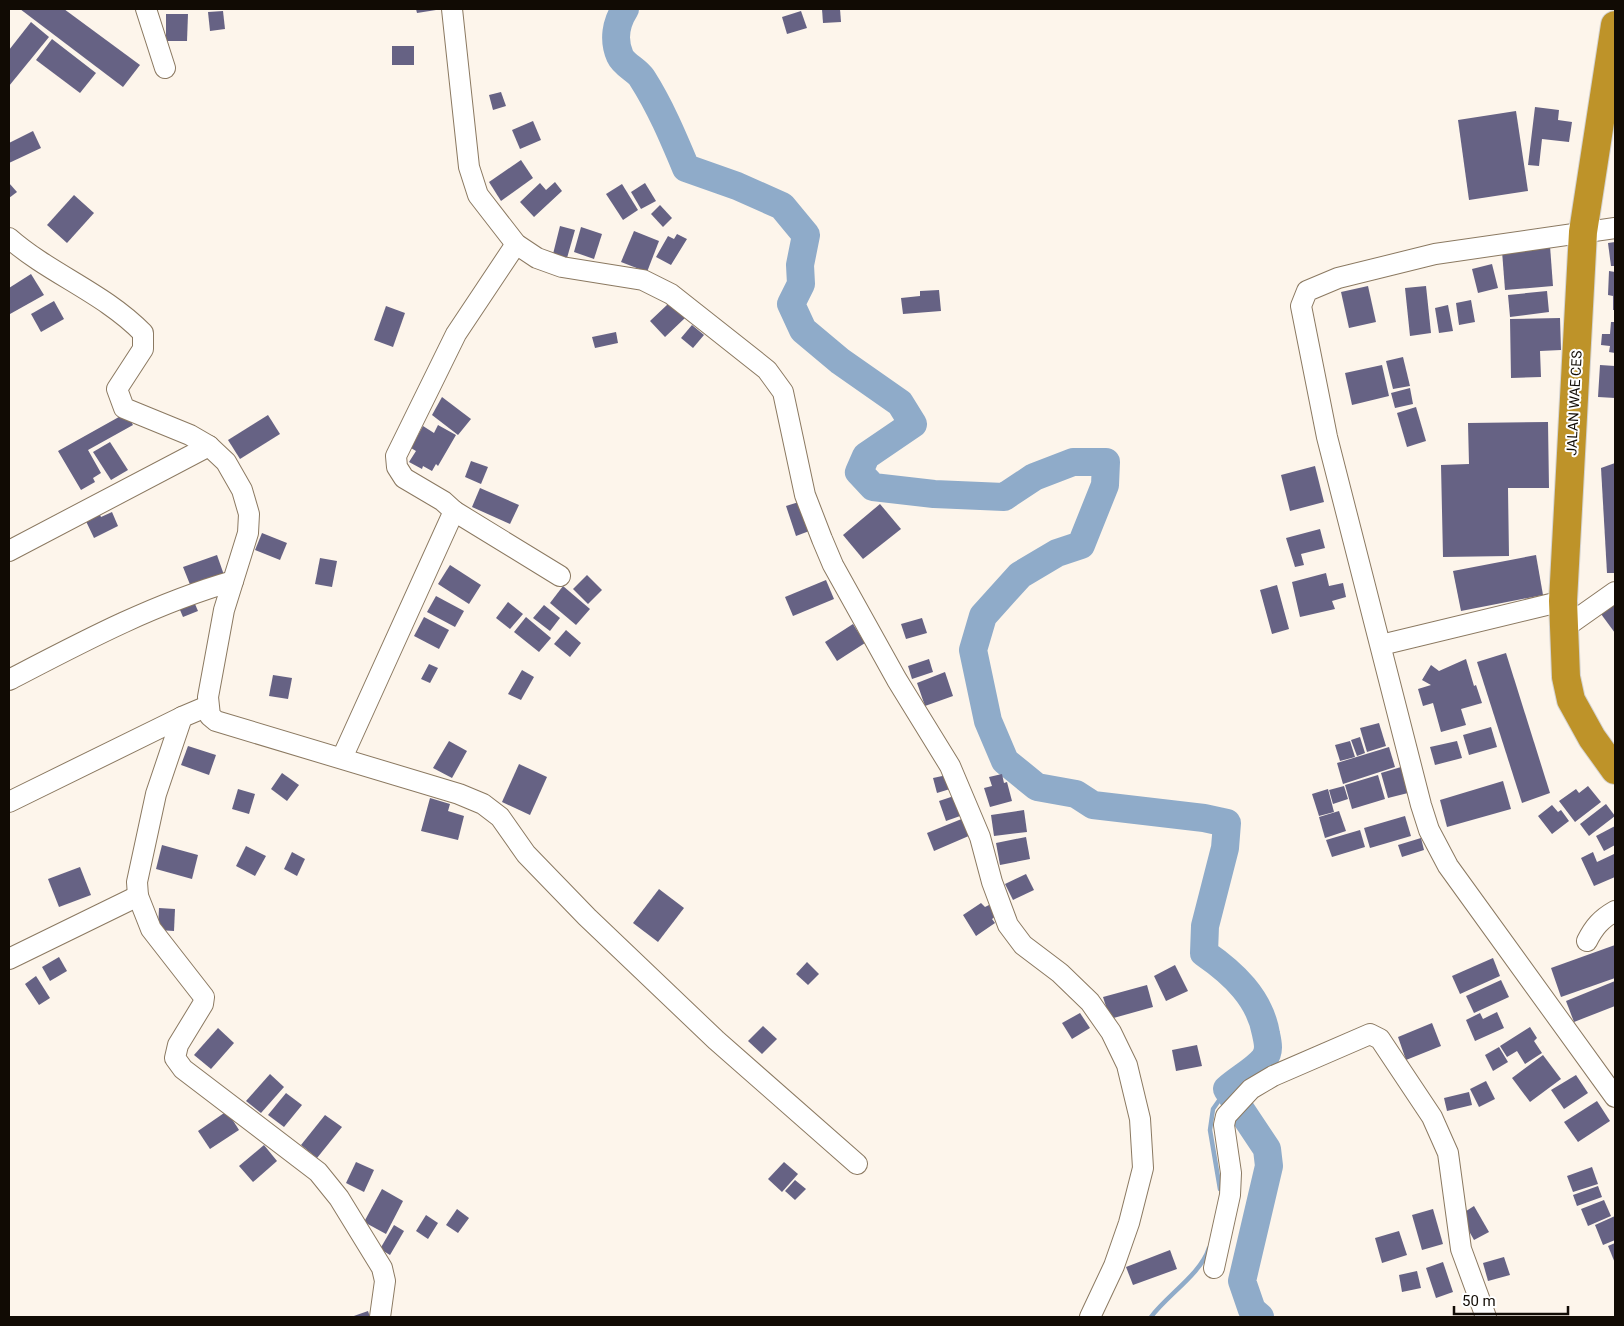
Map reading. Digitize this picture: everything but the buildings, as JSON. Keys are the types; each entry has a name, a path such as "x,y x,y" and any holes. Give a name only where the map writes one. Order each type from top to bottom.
{"highway":[{"name":"JALAN WAE CES","path":"1615,25 1583,232 1563,601 1566,677 1571,700 1592,738 1615,770"}],"street":[{"path":"146,9 165,68"},
{"path":"452,9 469,167 478,195 516,244 537,258 562,267 643,280 671,294 767,370 783,392 805,495 833,565 897,680 950,766 980,837 992,882 1008,925 1024,945 1060,973 1090,1002 1111,1032 1127,1065 1140,1119 1143,1168 1129,1223 1114,1266 1090,1317"},
{"path":"1615,228 1435,254 1338,278 1307,291 1301,306 1327,437 1429,830 1448,866 1615,1097"},
{"path":"9,238 21,249 99,297 130,320 142,333 143,349 117,389 124,408 190,434 208,446 226,462 242,490 249,514 248,533 224,610 208,706 210,716 216,721 459,794 491,808 500,817 526,854 587,917 716,1040 857,1164"},
{"path":"516,244 456,334 396,456 397,467 404,478 560,576"},
{"path":"9,551 208,446"},
{"path":"342,758 454,511"},
{"path":"9,680 155,608 188,594 233,581"},
{"path":"1564,628 1615,592"},
{"path":"1381,646 1563,601"},
{"path":"9,802 208,706"},
{"path":"182,717 156,794 137,882 138,896 151,928 204,997 203,1004 174,1055 177,1063 318,1172 339,1198 382,1268 385,1281 380,1317"},
{"path":"9,959 138,896"},
{"path":"1587,942 1592,929 1603,918 1615,911"},
{"path":"1214,1268 1230,1195 1231,1173 1224,1125 1226,1116 1251,1089 1273,1076 1370,1034 1380,1039 1432,1117 1441,1135 1451,1165 1461,1249 1486,1317"}],"waterway":[{"path":"625,9 619,20 616,32 620,56 624,62 640,75 649,89 686,168 737,186 782,206 806,235 800,265 801,284 791,304 803,330 840,361 900,403 913,424 866,456 859,472 873,487 934,494 1004,497 1034,477 1073,462 1106,462 1105,485 1081,545 1057,553 1020,575 983,616 973,650 988,721 1005,761 1037,787 1076,794 1093,805 1204,818 1227,823 1225,848 1205,926 1204,953 1244,987 1258,1009 1263,1021 1267,1041 1268,1050 1264,1059 1227,1089 1267,1149 1269,1166 1242,1281 1252,1310 1260,1317"},
{"path":"1220,1189 1210,1130 1213,1109 1227,1089"},
{"path":"1151,1317 1199,1267 1209,1248"}]}
